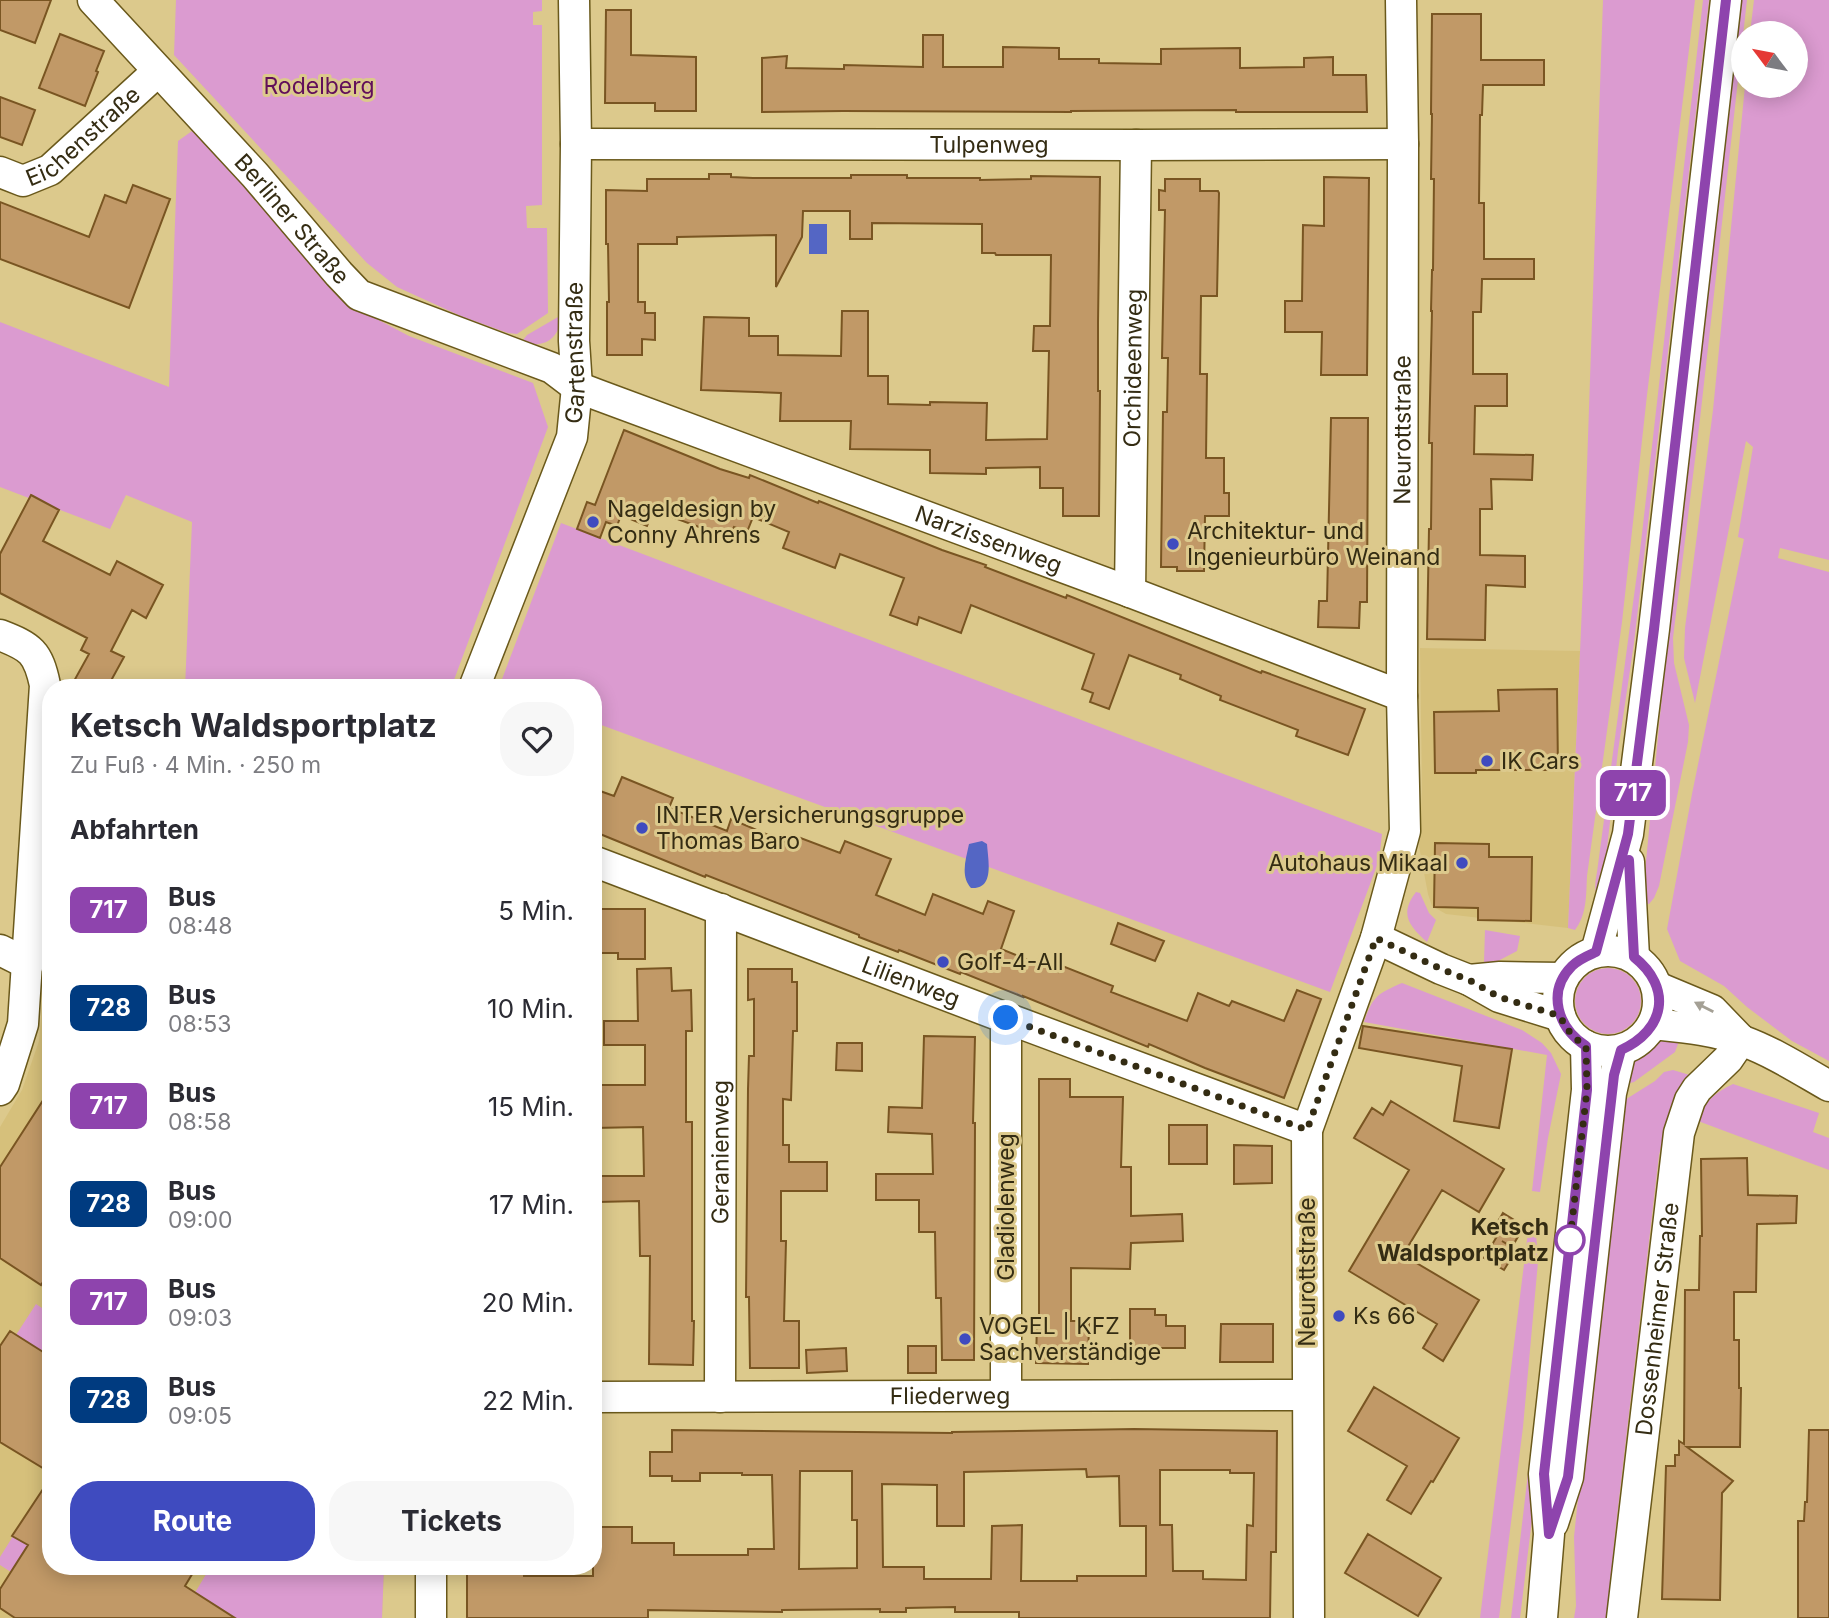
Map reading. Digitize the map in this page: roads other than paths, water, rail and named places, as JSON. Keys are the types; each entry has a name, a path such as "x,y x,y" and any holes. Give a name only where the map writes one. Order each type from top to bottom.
{"street":[{"name":"Berliner Straße","path":"93,0 255,175 359,295 552,368 577,387"},
{"name":"Gartenstraße","path":"478,679 572,437 577,387 574,341 574,0"},
{"name":"Neurottstraße","path":"1309,1618 1307,1130 1376,938 1405,831 1402,696 1401,0"},
{"path":"1596,952 1628,834 1726,0"},
{"name":"Eichenstraße","path":"0,172 23,181 50,170 158,71"},
{"name":"Tulpenweg","path":"576,144 1403,144"},
{"name":"Orchideenweg","path":"1130,592 1136,145"},
{"name":"Narzissenweg","path":"577,387 1402,696"},
{"path":"0,635 23,643 40,663 44,679"},
{"path":"0,1090 23,1024 42,734"},
{"path":"1628,834 1634,957"},
{"name":"Lilienweg","path":"602,864 1307,1130"},
{"name":"Geranienweg","path":"720,1397 721,909"},
{"path":"1376,938 1469,980 1499,997 1560,1016"},
{"path":"0,950 28,964"},
{"path":"1615,951 1634,957 1652,975 1657,987 1658,1006 1653,1024 1634,1044 1621,1050 1600,1050 1586,1046 1575,1039 1560,1016 1558,997 1563,978 1571,967 1596,952 1615,951"},
{"path":"1469,980 1500,977 1563,978"},
{"path":"1657,987 1712,1010 1741,1040"},
{"name":"Gladiolenweg","path":"1006,1018 1006,1395"},
{"path":"1653,1024 1691,1028 1741,1040 1776,1055 1829,1086"},
{"name":"Dossenheimer Straße","path":"1622,1618 1679,1133 1690,1100 1697,1089 1728,1059 1741,1040"},
{"path":"1542,1618 1549,1534 1544,1474 1587,1090 1586,1046"},
{"path":"1549,1534 1568,1477 1611,1093 1621,1050"},
{"name":"Fliederweg","path":"602,1397 1307,1395"},
{"path":"431,1575 431,1618"}],"water":[{"path":"809,224 827,224 827,254 809,254"},
{"path":"982,841 987,844 987,879 979,887 971,888 966,878 965,861 969,844"}],"place":[{"name":"Nageldesign by Conny Ahrens","path":"593,522"},
{"name":"Architektur- und Ingenieurbüro Weinand","path":"1173,544"},
{"name":"IK Cars","path":"1487,761"},
{"name":"INTER Versicherungsgruppe Thomas Baro","path":"642,828"},
{"name":"Autohaus Mikaal","path":"1462,863"},
{"name":"Golf-4-All","path":"943,962"},
{"name":"Ketsch Waldsportplatz","path":"1570,1240"},
{"name":"Ks 66","path":"1339,1316"},
{"name":"VOGEL | KFZ Sachverständige","path":"965,1339"}],"park label":[{"name":"Rodelberg","path":"319,86"}]}
